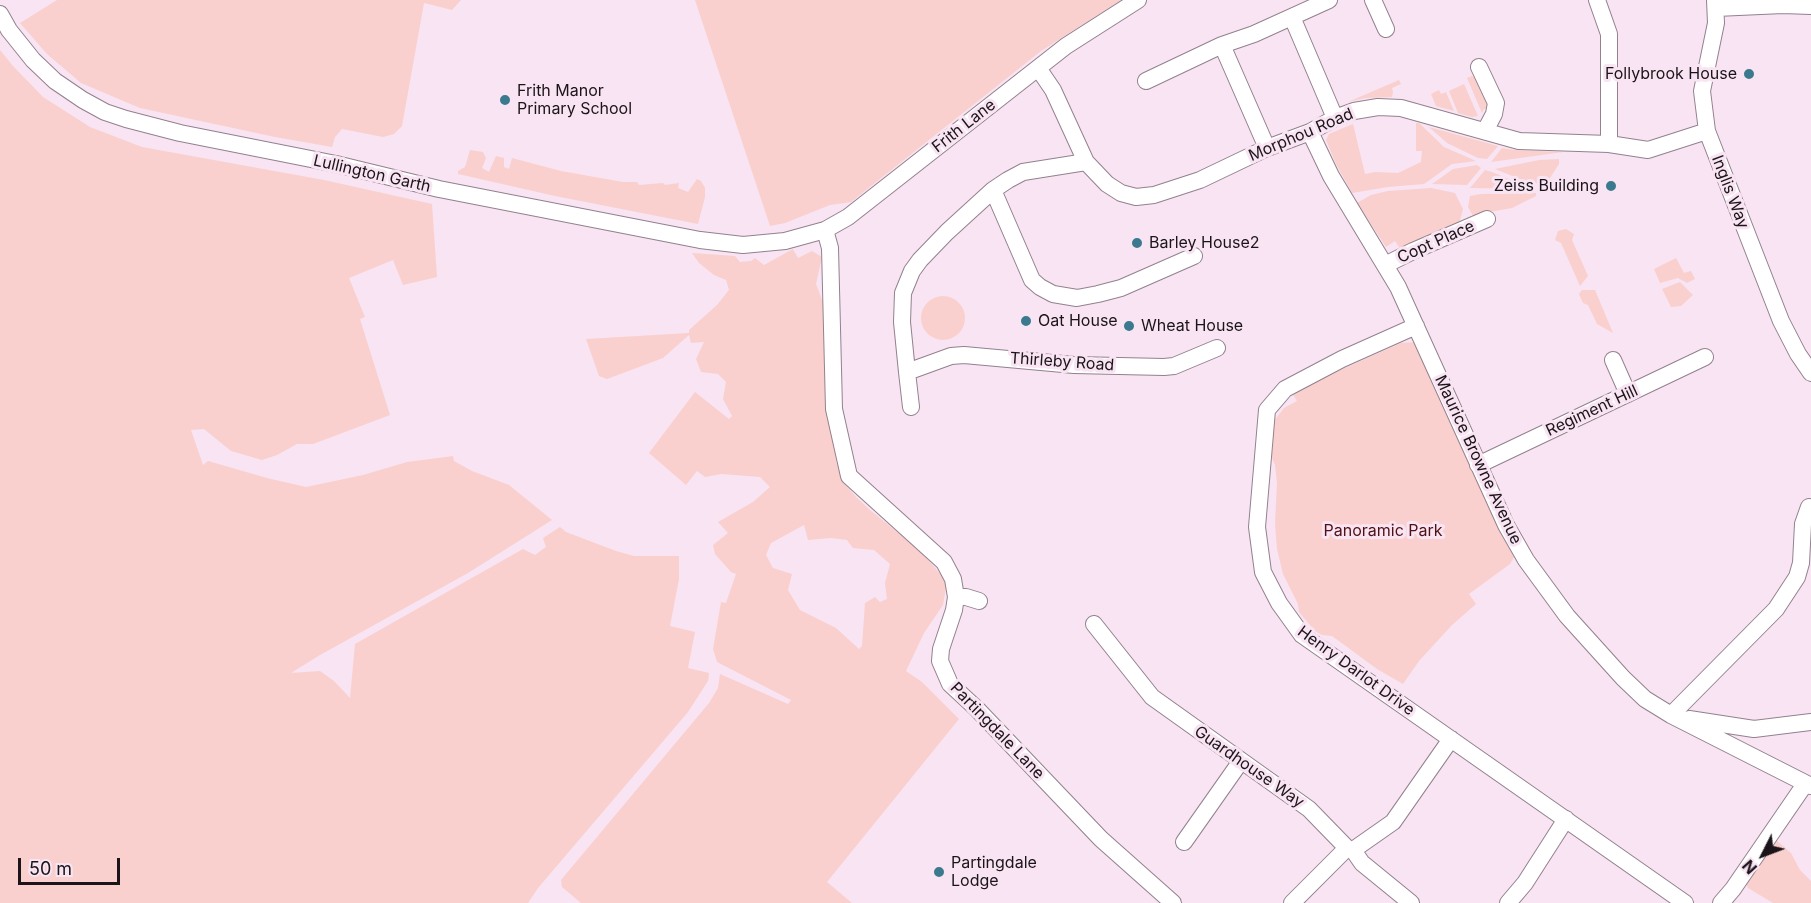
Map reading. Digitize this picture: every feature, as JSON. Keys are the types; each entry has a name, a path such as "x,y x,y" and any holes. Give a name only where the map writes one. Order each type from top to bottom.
{"street":[{"name":"Frith Lane","path":"785,241 825,230 848,217 1083,34 1137,0"},
{"path":"1146,81 1222,45 1254,34 1329,0"},
{"path":"1373,0 1386,29"},
{"path":"1597,0 1609,34 1609,144"},
{"path":"1716,4 1811,6"},
{"name":"Inglis Way","path":"1716,4 1716,24 1702,91 1707,131 1781,321 1811,373"},
{"name":"Lullington Garth","path":"0,14 9,30 33,60 55,81 82,100 126,119 180,133 336,164 439,189 700,240 743,245 785,241"},
{"path":"1292,17 1335,118"},
{"path":"1222,45 1267,148"},
{"path":"1479,66 1496,103 1494,114 1485,131"},
{"name":"Morphou Road","path":"1038,68 1053,90 1086,162 1107,184 1121,193 1136,197 1154,195 1191,184 1267,148 1310,132 1335,118 1354,111 1378,107 1401,108 1519,141 1609,144 1648,150 1707,131"},
{"name":"Maurice Browne Avenue","path":"1310,132 1331,176 1398,287 1478,465 1519,547 1567,616 1630,685 1645,699 1671,715"},
{"path":"911,407 902,322 903,293 912,271 947,232 993,190 1008,180 1023,172 1086,162"},
{"path":"993,190 1032,280 1053,294 1077,298 1121,288 1194,256"},
{"name":"Copt Place","path":"1385,265 1487,219"},
{"name":"Partingdale Lane","path":"825,230 830,249 834,409 849,476 944,562 953,579 956,597 950,625 941,649 940,662 950,684 977,709 1101,839 1173,903"},
{"name":"Henry Darlot Drive","path":"1416,326 1342,359 1285,389 1267,410 1257,527 1263,572 1278,603 1302,635 1681,902"},
{"name":"Thirleby Road","path":"907,372 951,356 964,354 1074,365 1164,367 1174,366 1217,348"},
{"name":"Regiment Hill","path":"1478,465 1705,357"},
{"path":"1613,360 1628,394"},
{"path":"1671,715 1776,609 1797,577 1801,564 1803,524 1809,507"},
{"path":"956,597 979,601"},
{"name":"Guardhouse Way","path":"1094,624 1152,697 1309,809 1362,863 1411,903"},
{"path":"1671,715 1754,729 1811,722"},
{"path":"1671,715 1808,785 1721,903"},
{"path":"1292,903 1350,849 1393,822 1451,739"},
{"path":"1184,842 1241,761"},
{"path":"1508,903 1525,883 1566,819"}],"green space":[{"path":"57,0 461,0 452,10 424,3 402,126 394,134 383,137 342,129 335,137 332,147 140,108 81,83 47,54 20,23"},
{"path":"695,0 1121,0 1041,51 851,202 830,205 785,223 770,226"},
{"path":"0,50 43,97 90,127 142,147 324,180 432,204 437,277 403,285 393,260 349,278 365,317 360,319 390,415 313,444 297,444 262,460 231,451 204,429 191,430 203,465 208,461 306,487 363,475 407,462 453,456 454,461 472,471 509,485 552,520 468,573 291,673 320,671 334,681 350,698 355,644 523,549 535,555 546,547 543,538 560,527 566,532 634,556 679,556 679,579 670,626 695,632 688,668 709,673 708,681 688,712 538,888 528,903 0,903"},
{"path":"1472,76 1476,78 1488,104 1487,109 1484,109 1482,113 1467,78"},
{"path":"1399,80 1401,84 1392,88 1392,97 1366,98 1348,102"},
{"path":"1464,84 1478,116 1472,117 1458,113 1449,91"},
{"path":"1439,90 1441,94 1446,92 1454,111 1436,106 1431,94"},
{"path":"1416,123 1419,123 1444,147 1476,161 1452,164 1424,184 1352,193 1326,140 1329,134 1353,124 1365,174 1398,173 1421,162 1422,151 1416,151"},
{"path":"1429,127 1498,146 1487,159 1478,158 1447,143"},
{"path":"1502,148 1515,150 1563,152 1491,162"},
{"path":"470,150 483,152 486,158 482,168 489,172 496,156 504,158 504,167 509,169 512,158 561,171 623,182 637,182 639,185 679,183 678,188 688,192 697,179 705,188 698,224 458,174 458,171 465,167"},
{"path":"1559,159 1559,164 1548,181 1532,184 1495,169 1539,160"},
{"path":"1477,165 1481,168 1467,185 1432,184 1453,169"},
{"path":"1485,170 1492,172 1533,189 1470,188"},
{"path":"1431,188 1455,193 1463,209 1459,224 1401,250 1395,241 1386,247 1357,203 1371,195 1388,191"},
{"path":"1536,193 1536,196 1512,208 1489,212 1474,218 1468,207 1470,196"},
{"path":"1566,229 1574,234 1572,240 1588,276 1580,286 1561,243 1555,240 1558,231"},
{"path":"793,249 798,258 812,251 822,257 816,284 824,305 836,462 844,483 856,497 920,550 947,582 943,605 924,633 906,671 922,682 959,719 827,882 852,903 581,903 562,887 561,880 709,703 718,688 720,674 788,704 791,700 717,662 713,649 721,602 726,603 736,574 731,572 715,554 713,545 728,533 718,522 753,502 770,487 760,477 721,474 705,477 697,471 686,485 649,453 695,392 729,419 732,416 723,399 726,382 718,374 701,372 696,359 704,342 691,343 689,335 663,358 607,379 599,376 586,339 689,333 689,330 717,305 729,290 726,280 714,275 699,263 692,253 735,256 740,262 751,261 755,258 764,265","holes":["804,525 808,540 831,538 847,540 853,548 874,550 890,564 885,583 887,599 880,602 875,597 865,603 862,646 859,649 836,628 800,610 788,590 792,574 773,568 766,555 771,543"]},
{"path":"1676,258 1684,273 1691,271 1695,279 1687,283 1678,278 1660,283 1654,269"},
{"path":"1680,282 1693,295 1681,306 1671,307 1662,289"},
{"path":"1582,290 1595,290 1613,333 1597,324 1588,305 1583,303 1579,294"},
{"path":"943,296 959,302 965,318 959,334 943,340 927,334 921,318 927,302"},
{"name":"Panoramic Park","path":"1417,342 1514,557 1510,564 1469,594 1476,604 1452,625 1419,661 1403,684 1377,669 1332,636 1322,635 1315,631 1299,612 1298,604 1283,574 1277,549 1275,524 1277,483 1275,465 1271,456 1274,421 1284,408 1297,401 1292,393 1401,343"},
{"path":"1776,840 1791,853 1800,870 1811,881 1811,903 1773,903 1748,888 1746,884"}],"place":[{"name":"Follybrook House","path":"1749,74"},
{"name":"Frith Manor Primary School","path":"505,100"},
{"name":"Zeiss Building","path":"1611,186"},
{"name":"Barley House2","path":"1137,243"},
{"name":"Oat House","path":"1026,321"},
{"name":"Wheat House","path":"1129,326"},
{"name":"Partingdale Lodge","path":"939,872"}]}
